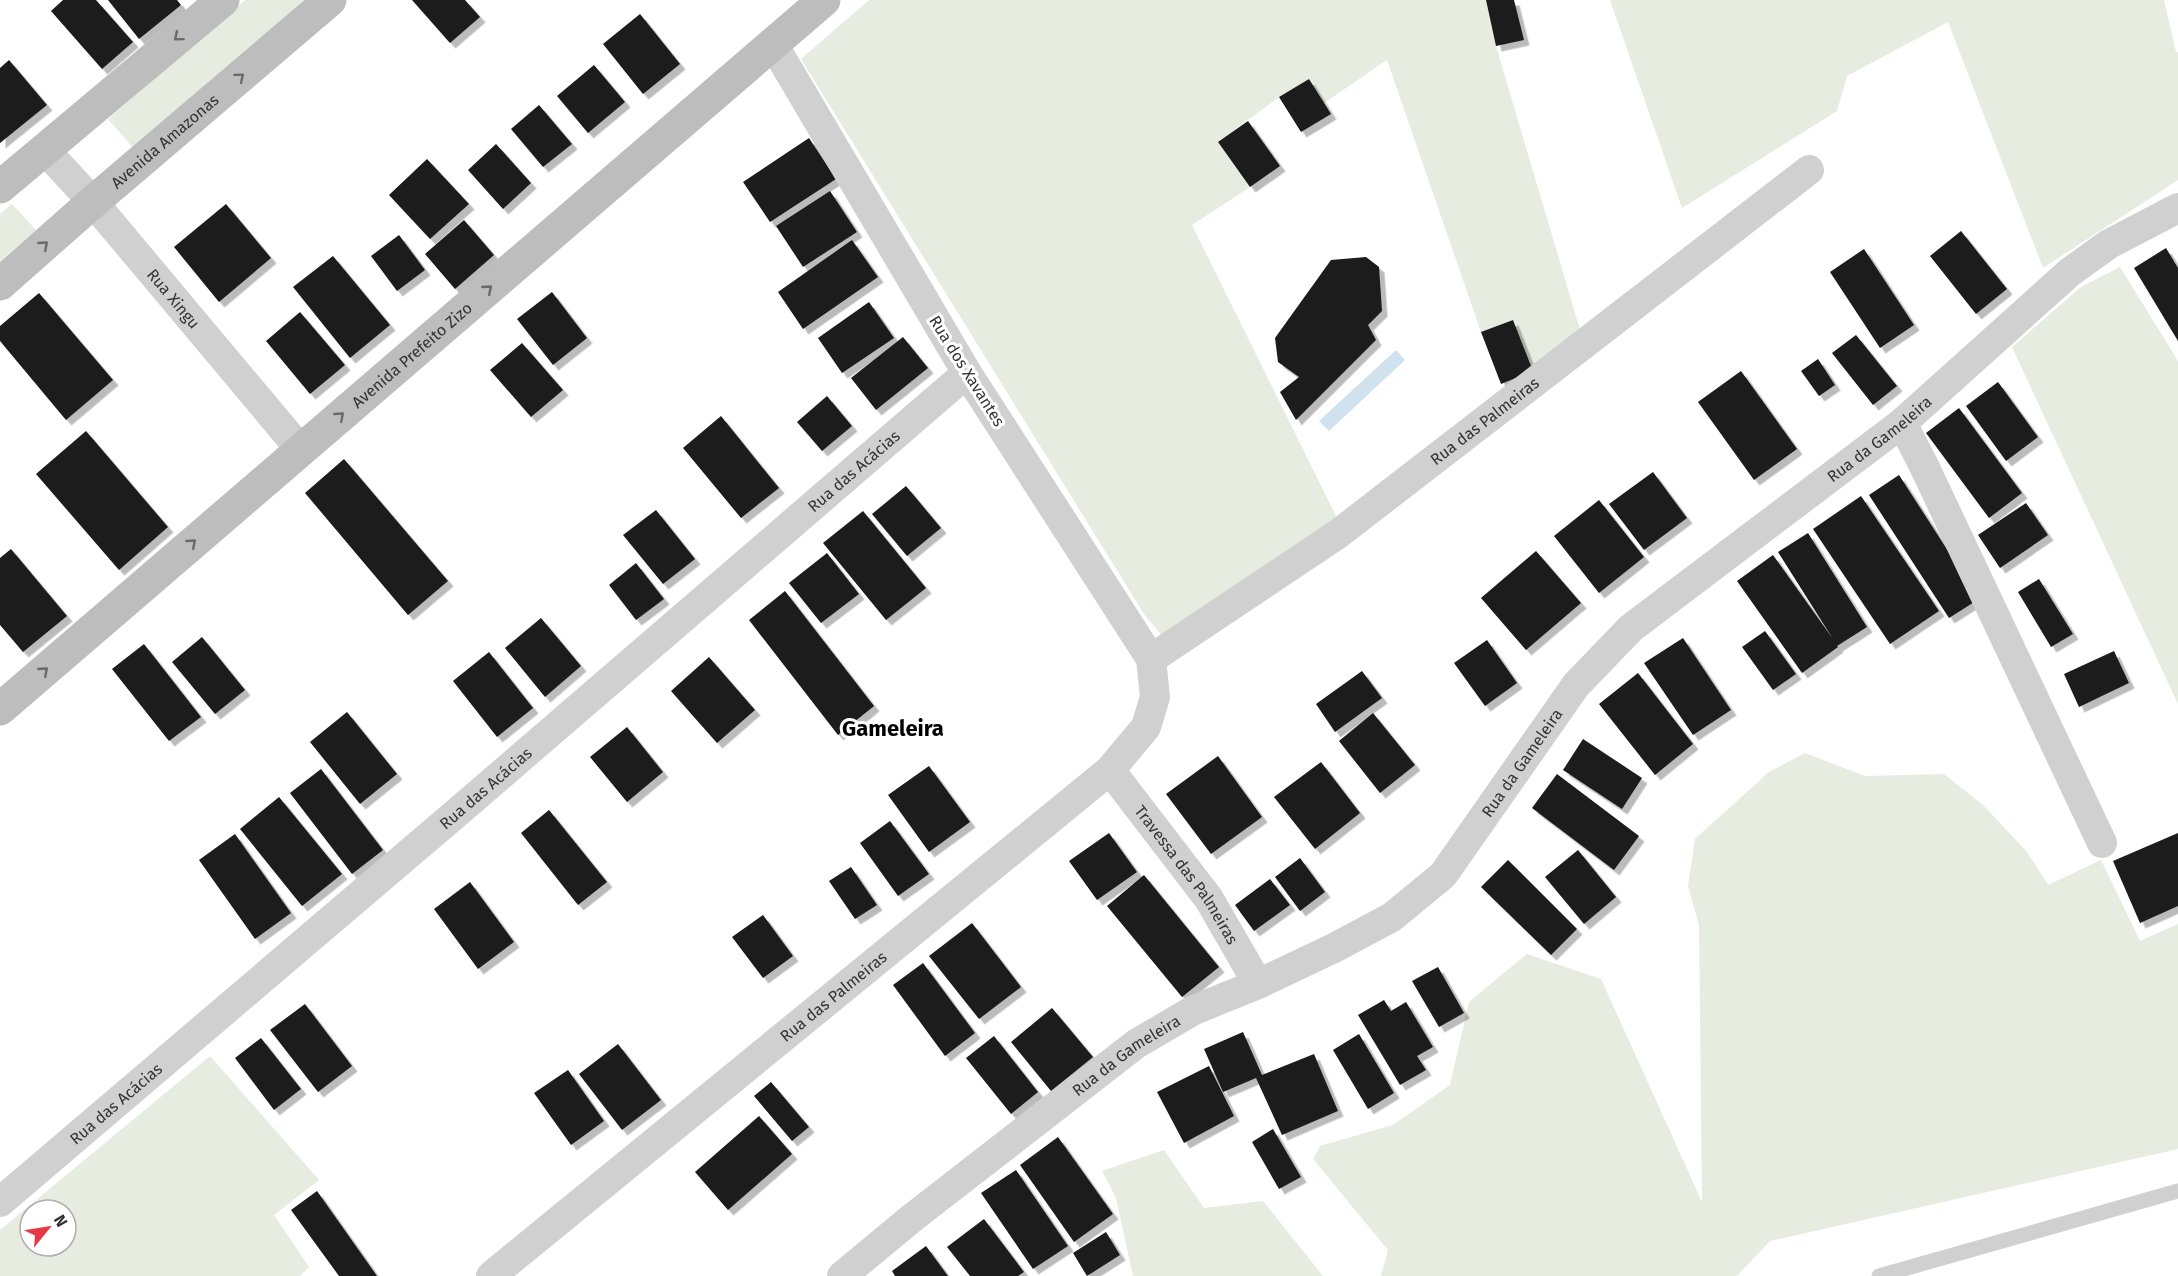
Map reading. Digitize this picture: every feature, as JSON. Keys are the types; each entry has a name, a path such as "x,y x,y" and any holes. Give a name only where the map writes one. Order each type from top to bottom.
{"main road":[{"path":"0,187 223,0"},
{"name":"Avenida Amazonas","path":"0,284 330,0"},
{"name":"Avenida Prefeito Zizo","path":"0,709 824,0"}],"street":[{"name":"Rua dos Xavantes","path":"772,44 967,373 1151,659 1155,698"},
{"name":"Rua Xingu","path":"44,149 93,202 300,449"},
{"name":"Rua das Palmeiras","path":"1151,659 1338,534 1809,170"},
{"name":"Rua da Gameleira","path":"842,1276 912,1218 1136,1044 1194,1010 1258,984 1336,947 1392,916 1443,875 1576,685 1631,628 1902,423 2070,272 2109,244 2178,208"},
{"name":"Rua das Acácias","path":"0,1202 967,373"},
{"path":"1902,423 2102,843"},
{"name":"Rua das Palmeiras","path":"491,1276 1110,771 1146,727 1155,698"},
{"name":"Travessa das Palmeiras","path":"1110,771 1209,898 1258,984"}],"lane":[{"path":"1879,1276 2178,1191"}],"shaded area":[{"path":"245,0 307,0 135,150 108,119"},
{"path":"869,0 1486,0 1496,46 1580,330 1533,371 1513,320 1481,332 1387,60 1324,103 1309,79 1279,97 1218,142 1250,187 1192,225 1339,522 1163,637 1144,614 801,59"},
{"path":"1610,0 2164,0 2176,52 2178,52 2178,180 2043,268 1948,22 1847,76 1837,111 1682,208"},
{"path":"12,204 36,230 0,261 0,214"},
{"path":"2120,267 2178,361 2178,704 2012,347 2081,287"},
{"path":"1805,753 1865,776 1944,774 1984,806 2027,852 2048,885 2101,860 2140,941 2178,924 2178,1149 1770,1241 1737,1276 1381,1276 1388,1250 1313,1159 1320,1146 1393,1125 1450,1085 1469,1002 1527,954 1601,979 1702,1202 1699,925 1688,886 1695,839 1769,772"},
{"path":"210,1056 319,1180 274,1215 309,1267 300,1276 0,1276 0,1230 18,1215 18,1258 78,1258 78,1198 39,1198"},
{"path":"1164,1150 1204,1208 1263,1201 1323,1276 1133,1276 1116,1198 1102,1171"}],"water":[{"path":"1396,350 1405,360 1329,431 1319,421"}],"building":[{"path":"63,0 96,0 133,42 102,69 51,11"},
{"path":"108,0 177,0 181,5 139,39"},
{"path":"412,0 465,0 480,17 450,43"},
{"path":"1486,0 1514,0 1524,40 1496,46"},
{"path":"640,14 680,64 643,94 603,44"},
{"path":"9,60 47,105 0,143 0,68"},
{"path":"594,65 625,102 588,133 557,96"},
{"path":"1309,79 1331,114 1301,132 1279,97"},
{"path":"539,105 572,144 543,167 511,129"},
{"path":"1248,121 1280,166 1250,187 1218,142"},
{"path":"809,138 836,179 770,222 743,182"},
{"path":"496,144 531,183 503,209 468,170"},
{"path":"427,159 469,204 430,239 389,195"},
{"path":"830,191 857,232 803,267 776,226"},
{"path":"226,204 271,258 219,302 174,247"},
{"path":"464,220 494,255 455,289 425,254"},
{"path":"1961,231 2007,289 1976,314 1930,256"},
{"path":"399,235 425,270 397,291 371,256"},
{"path":"852,240 878,277 803,329 778,292"},
{"path":"2166,248 2178,268 2178,341 2134,268"},
{"path":"1864,249 1914,325 1880,348 1830,272"},
{"path":"333,256 390,325 350,358 293,287"},
{"path":"1366,257 1379,267 1382,311 1368,325 1376,340 1296,420 1280,392 1299,377 1278,362 1275,338 1331,260"},
{"path":"552,292 587,338 553,365 517,319"},
{"path":"39,293 113,380 66,420 0,341 0,326"},
{"path":"869,302 894,338 842,373 818,338"},
{"path":"300,312 345,365 310,394 266,341"},
{"path":"1513,320 1533,371 1501,384 1481,332"},
{"path":"1856,335 1897,386 1873,405 1832,353"},
{"path":"903,337 928,368 876,410 851,378"},
{"path":"522,343 563,390 531,417 490,370"},
{"path":"1818,359 1835,385 1819,396 1801,371"},
{"path":"1741,371 1797,449 1754,480 1698,402"},
{"path":"1998,382 2038,437 2006,461 1966,406"},
{"path":"827,396 852,426 822,451 797,422"},
{"path":"1959,408 2022,493 1989,518 1926,433"},
{"path":"721,416 779,488 741,518 683,448"},
{"path":"86,431 168,527 119,570 36,474"},
{"path":"344,459 448,581 408,615 305,493"},
{"path":"1653,472 1687,518 1644,550 1609,504"},
{"path":"1899,475 1979,599 1949,618 1869,495"},
{"path":"906,486 941,528 907,556 872,514"},
{"path":"1861,496 1939,611 1890,644 1813,529"},
{"path":"1599,500 1644,557 1599,593 1554,536"},
{"path":"2026,503 2048,535 2000,568 1978,535"},
{"path":"656,510 695,559 663,584 623,535"},
{"path":"863,511 926,588 886,620 823,543"},
{"path":"1808,533 1867,627 1837,646 1802,673 1737,581 1773,555 1833,639 1778,552"},
{"path":"11,549 67,616 23,652 0,625 0,558"},
{"path":"1536,551 1581,603 1526,650 1481,598"},
{"path":"827,553 859,594 821,623 789,583"},
{"path":"636,563 664,599 636,620 609,585"},
{"path":"2039,579 2073,634 2051,647 2018,592"},
{"path":"785,591 874,706 838,735 749,620"},
{"path":"541,618 581,666 545,697 505,648"},
{"path":"1765,631 1796,674 1773,690 1742,647"},
{"path":"202,637 245,690 215,714 172,662"},
{"path":"1683,638 1731,710 1693,735 1644,663"},
{"path":"1487,640 1517,683 1485,706 1454,663"},
{"path":"144,644 201,717 169,741 112,669"},
{"path":"2114,651 2129,683 2079,707 2064,674"},
{"path":"489,652 533,708 497,737 453,681"},
{"path":"709,657 755,710 717,743 671,691"},
{"path":"1362,671 1382,698 1335,732 1316,704"},
{"path":"1638,673 1693,744 1655,775 1599,704"},
{"path":"347,712 397,774 360,804 310,742"},
{"path":"1373,713 1415,765 1380,793 1339,741"},
{"path":"627,727 663,772 627,802 590,757"},
{"path":"1583,739 1642,778 1622,809 1563,770"},
{"path":"1218,756 1262,817 1211,854 1166,794"},
{"path":"1321,762 1360,813 1315,849 1274,797"},
{"path":"929,766 970,822 929,852 888,795"},
{"path":"321,769 383,850 352,874 290,793"},
{"path":"1557,774 1639,836 1614,870 1532,808"},
{"path":"279,797 342,874 302,906 240,829"},
{"path":"549,810 607,882 578,905 521,833"},
{"path":"890,821 929,874 898,896 860,843"},
{"path":"1109,833 1137,872 1097,900 1069,861"},
{"path":"2178,833 2178,906 2140,923 2113,861"},
{"path":"235,834 291,913 255,939 199,860"},
{"path":"1578,850 1616,897 1584,924 1545,877"},
{"path":"1300,858 1325,892 1300,911 1275,877"},
{"path":"1508,860 1577,929 1551,955 1481,887"},
{"path":"851,867 877,905 855,919 829,881"},
{"path":"1144,875 1219,967 1182,997 1107,906"},
{"path":"1270,879 1290,905 1254,931 1235,905"},
{"path":"470,882 514,942 478,969 434,909"},
{"path":"763,915 793,956 763,978 732,937"},
{"path":"972,923 1021,987 979,1019 929,956"},
{"path":"923,963 975,1033 945,1056 893,985"},
{"path":"1438,967 1464,1013 1439,1027 1412,981"},
{"path":"1384,1000 1391,1011 1406,1002 1433,1047 1417,1056 1426,1070 1400,1085 1358,1015"},
{"path":"305,1004 352,1066 318,1092 270,1030"},
{"path":"1052,1008 1093,1057 1051,1091 1011,1042"},
{"path":"1243,1032 1262,1075 1314,1054 1338,1111 1282,1135 1256,1078 1223,1092 1204,1049"},
{"path":"1359,1034 1394,1093 1368,1109 1333,1050"},
{"path":"994,1036 1038,1092 1011,1114 966,1058"},
{"path":"261,1038 301,1089 274,1110 235,1058"},
{"path":"618,1044 661,1100 622,1130 579,1074"},
{"path":"1209,1066 1234,1116 1184,1143 1157,1092"},
{"path":"568,1070 604,1121 571,1145 534,1093"},
{"path":"771,1082 809,1127 792,1141 754,1096"},
{"path":"759,1116 792,1154 728,1210 695,1172"},
{"path":"1273,1129 1301,1177 1279,1189 1252,1142"},
{"path":"1058,1137 1113,1214 1074,1242 1020,1165"},
{"path":"1016,1170 1068,1246 1033,1269 981,1193"},
{"path":"317,1191 377,1276 339,1276 291,1210"},
{"path":"984,1219 1024,1272 1018,1276 970,1276 947,1247"},
{"path":"1106,1232 1120,1255 1087,1276 1073,1253"},
{"path":"926,1246 948,1276 895,1276 892,1271"}],"district":[{"name":"Gameleira","path":"893,728"}]}
